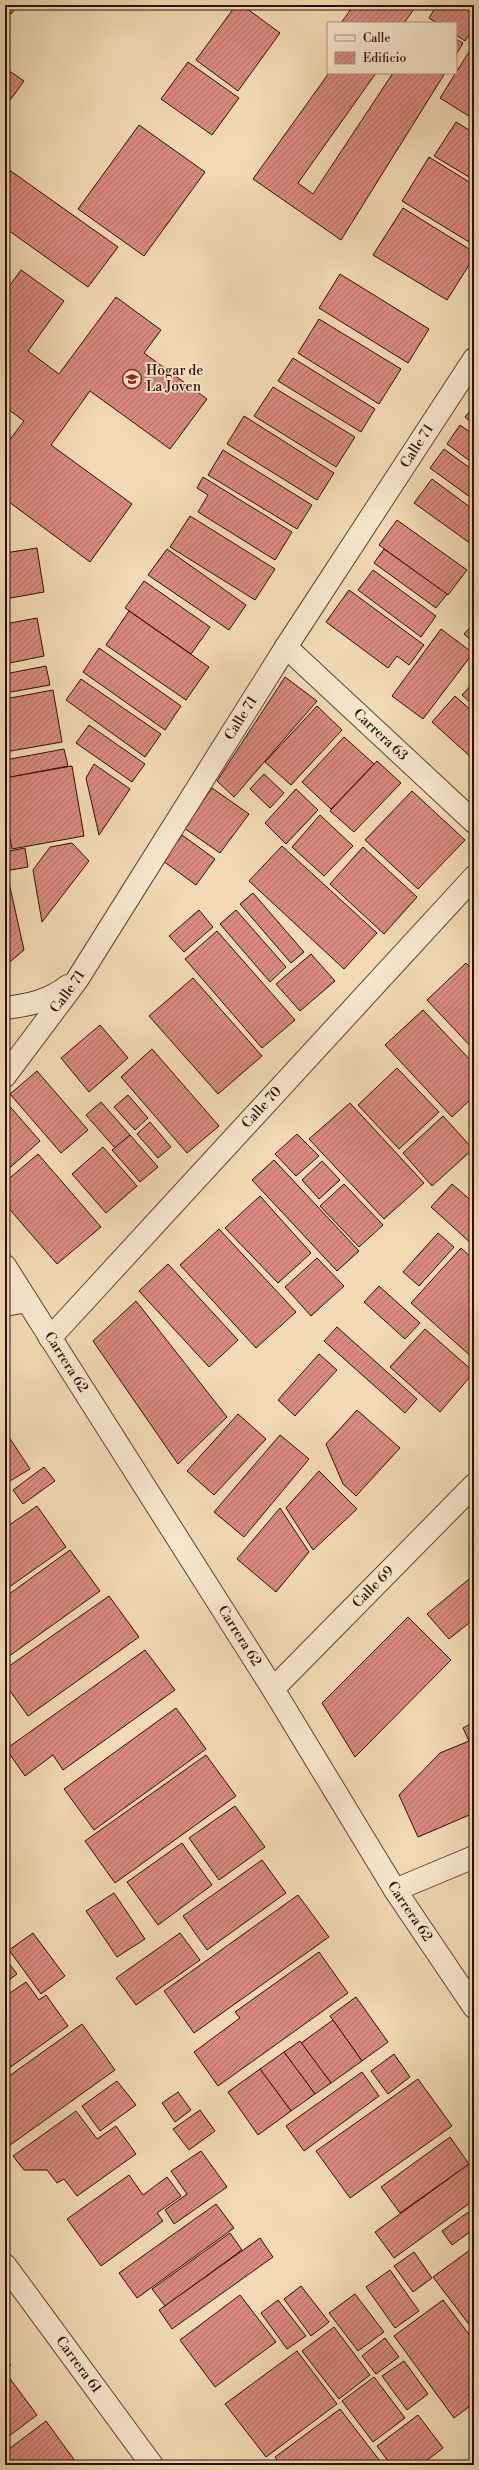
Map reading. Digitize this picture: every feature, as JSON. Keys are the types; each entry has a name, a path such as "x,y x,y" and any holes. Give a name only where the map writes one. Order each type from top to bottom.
{"street":[{"name":"Calle 71","path":"5,1076 77,980 286,647 474,359"},
{"name":"Carrera 63","path":"286,647 474,822"},
{"name":"Calle 70","path":"50,1338 474,877"},
{"path":"5,1008 30,1005 55,996 77,980"},
{"name":"Carrera 62","path":"5,1266 273,1689 396,1890 474,2007"},
{"path":"5,1305 27,1301"},
{"name":"Calle 69","path":"273,1689 474,1485"},
{"path":"396,1890 474,1857"},
{"name":"Carrera 61","path":"5,2265 152,2465"}],"building":[{"path":"5,5 18,5 11,14 5,9"},
{"path":"236,5 242,5 280,33 238,91 196,60"},
{"path":"354,5 417,5 405,22 342,22"},
{"path":"437,5 474,5 474,27 465,41 457,36 457,22 435,22 429,18"},
{"path":"457,40 463,43 457,53"},
{"path":"474,44 474,115 472,118 440,98 455,74 457,74 457,71"},
{"path":"188,62 239,98 212,135 161,99"},
{"path":"5,68 24,81 5,107"},
{"path":"328,74 375,74 298,183 313,194 392,74 444,74 341,240 253,179"},
{"path":"456,122 474,133 474,180 434,156"},
{"path":"139,125 205,172 144,256 78,209"},
{"path":"429,157 474,185 474,245 402,201"},
{"path":"5,167 118,247 88,287 5,228"},
{"path":"403,208 474,252 474,257 447,300 373,255"},
{"path":"21,270 64,301 28,351 59,374 116,297 161,330 144,353 207,399 170,449 90,391 51,445 132,504 90,562 5,499 5,446 24,421 5,407 5,292"},
{"path":"340,274 429,329 408,363 319,308"},
{"path":"319,319 401,369 379,404 298,353"},
{"path":"293,358 375,409 361,432 278,381"},
{"path":"273,387 355,437 336,467 254,416"},
{"path":"474,406 474,425 465,417"},
{"path":"244,416 334,473 317,500 227,444"},
{"path":"460,425 474,435 474,464 447,444"},
{"path":"444,449 474,471 474,500 430,468"},
{"path":"223,450 312,505 297,529 208,475"},
{"path":"203,477 292,532 275,560 198,512 208,495 197,488"},
{"path":"432,479 474,510 474,546 414,503"},
{"path":"190,516 275,569 255,600 170,547"},
{"path":"397,520 467,570 448,595 379,545"},
{"path":"37,548 44,592 5,599 5,553"},
{"path":"167,549 246,605 229,630 148,575"},
{"path":"384,549 447,594 436,608 374,563"},
{"path":"373,570 436,616 421,637 358,590"},
{"path":"144,581 210,627 191,654 125,608"},
{"path":"349,590 424,645 409,665 397,656 388,668 326,622"},
{"path":"129,611 209,667 186,700 106,645"},
{"path":"37,618 44,656 5,664 5,624"},
{"path":"474,623 474,643 464,634"},
{"path":"441,629 473,653 423,719 392,696"},
{"path":"99,648 181,706 165,730 83,672"},
{"path":"46,666 50,685 5,693 5,674"},
{"path":"285,677 317,701 234,797 217,781"},
{"path":"81,679 161,734 145,757 66,700"},
{"path":"474,682 474,706 462,695"},
{"path":"53,690 62,742 5,752 5,699"},
{"path":"455,696 474,713 474,760 432,722"},
{"path":"317,706 342,730 291,785 265,762"},
{"path":"89,725 145,764 132,782 76,743"},
{"path":"344,737 374,764 331,809 302,782"},
{"path":"64,749 68,766 5,778 5,760"},
{"path":"377,761 401,783 354,832 330,811"},
{"path":"94,764 130,789 99,835 86,778"},
{"path":"72,766 84,836 12,849 5,811 5,778"},
{"path":"264,774 284,793 270,808 250,789"},
{"path":"212,788 249,814 220,853 184,828"},
{"path":"296,789 318,810 286,844 265,823"},
{"path":"412,791 465,840 418,889 365,840"},
{"path":"320,815 353,846 324,876 292,847"},
{"path":"182,835 215,859 196,885 163,861"},
{"path":"72,843 89,861 42,922 33,870 50,847"},
{"path":"282,846 377,933 344,969 249,881"},
{"path":"363,847 417,897 384,934 330,884"},
{"path":"25,848 28,867 5,871 5,852"},
{"path":"8,878 24,950 5,966 5,879"},
{"path":"253,893 304,952 291,963 240,904"},
{"path":"199,910 213,927 184,952 169,936"},
{"path":"236,910 286,967 270,982 220,924"},
{"path":"217,931 295,1020 262,1048 185,959"},
{"path":"311,954 335,981 300,1011 276,984"},
{"path":"466,963 474,972 474,1050 427,1000"},
{"path":"193,978 262,1056 218,1094 149,1016"},
{"path":"423,1010 474,1064 474,1096 452,1117 385,1045"},
{"path":"100,1025 128,1058 89,1092 61,1058"},
{"path":"152,1049 219,1126 187,1153 121,1077"},
{"path":"397,1068 439,1112 399,1149 358,1105"},
{"path":"37,1071 88,1130 61,1153 10,1094"},
{"path":"128,1095 148,1118 135,1130 114,1107"},
{"path":"6,1102 40,1141 5,1172 5,1104"},
{"path":"101,1102 130,1135 115,1148 86,1115"},
{"path":"350,1103 424,1183 384,1219 309,1139"},
{"path":"443,1116 473,1149 432,1186 403,1153"},
{"path":"150,1122 171,1147 158,1158 137,1134"},
{"path":"297,1134 319,1156 296,1176 275,1154"},
{"path":"130,1135 158,1167 140,1182 112,1150"},
{"path":"103,1147 137,1186 106,1213 72,1174"},
{"path":"38,1154 101,1227 57,1264 5,1204 5,1182"},
{"path":"274,1160 359,1251 337,1271 252,1180"},
{"path":"322,1161 340,1180 319,1199 302,1180"},
{"path":"344,1184 383,1225 359,1247 320,1206"},
{"path":"452,1184 474,1203 474,1246 431,1207"},
{"path":"260,1196 311,1253 278,1283 225,1228"},
{"path":"219,1229 296,1312 256,1348 180,1265"},
{"path":"438,1233 454,1247 419,1286 403,1272"},
{"path":"461,1248 474,1260 474,1359 411,1303"},
{"path":"317,1258 344,1286 311,1316 285,1287"},
{"path":"168,1264 238,1340 209,1367 139,1291"},
{"path":"379,1286 420,1323 405,1339 364,1302"},
{"path":"136,1301 227,1417 178,1464 93,1341"},
{"path":"337,1327 417,1399 405,1413 324,1341"},
{"path":"425,1329 474,1372 440,1412 390,1367"},
{"path":"319,1354 337,1370 295,1416 278,1400"},
{"path":"357,1410 400,1448 356,1496 343,1484 326,1444"},
{"path":"238,1414 266,1439 214,1495 187,1471"},
{"path":"5,1431 30,1469 5,1484"},
{"path":"280,1435 309,1459 244,1537 214,1512"},
{"path":"44,1467 55,1481 23,1504 13,1490"},
{"path":"319,1471 357,1509 313,1550 286,1508"},
{"path":"37,1506 66,1547 5,1590 5,1528"},
{"path":"280,1508 309,1552 276,1592 237,1559"},
{"path":"70,1550 100,1591 5,1659 5,1597"},
{"path":"474,1575 474,1619 449,1639 427,1614"},
{"path":"109,1596 139,1637 28,1716 5,1684 5,1669"},
{"path":"408,1617 451,1660 355,1757 322,1703"},
{"path":"145,1650 175,1690 63,1770 53,1755 25,1776 6,1749"},
{"path":"176,1708 206,1749 94,1830 64,1789"},
{"path":"474,1722 474,1813 418,1837 399,1795 440,1753 469,1741 463,1728"},
{"path":"206,1755 236,1796 115,1883 85,1841"},
{"path":"235,1806 265,1847 219,1880 189,1838"},
{"path":"182,1843 212,1885 158,1925 127,1882"},
{"path":"262,1860 286,1893 207,1950 183,1916"},
{"path":"114,1893 145,1939 117,1957 86,1911"},
{"path":"298,1895 329,1937 194,2033 164,1991"},
{"path":"33,1933 65,1976 41,1994 9,1950"},
{"path":"180,1933 200,1960 136,2005 116,1978"},
{"path":"319,1952 348,1993 218,2086 194,2052 240,2018 235,2012"},
{"path":"5,1958 17,1974 5,1983"},
{"path":"26,1982 39,2000 46,1995 68,2026 5,2071 5,1992 7,1995"},
{"path":"356,1997 388,2042 362,2061 330,2016"},
{"path":"333,2020 362,2061 331,2083 301,2043"},
{"path":"82,2024 115,2070 6,2148 5,2079"},
{"path":"300,2041 331,2083 315,2094 284,2052"},
{"path":"284,2052 315,2094 291,2111 260,2069"},
{"path":"394,2054 410,2077 388,2094 371,2071"},
{"path":"260,2069 291,2111 258,2135 228,2092"},
{"path":"362,2072 379,2096 304,2151 286,2126"},
{"path":"418,2079 452,2126 350,2198 316,2151"},
{"path":"117,2081 136,2105 100,2131 82,2106"},
{"path":"178,2092 191,2110 175,2122 162,2103"},
{"path":"200,2110 215,2131 189,2150 173,2129"},
{"path":"76,2111 97,2139 116,2126 136,2154 77,2196 64,2179 57,2183 47,2170 24,2170 13,2156"},
{"path":"450,2137 469,2164 400,2213 381,2187"},
{"path":"201,2151 227,2187 174,2224 165,2210 187,2194 171,2171"},
{"path":"469,2164 474,2171 474,2200 394,2258 375,2232"},
{"path":"129,2175 143,2195 167,2177 181,2196 157,2213 163,2221 101,2266 67,2219"},
{"path":"216,2204 234,2228 137,2298 119,2273"},
{"path":"474,2208 474,2229 452,2245 442,2231"},
{"path":"230,2233 242,2250 165,2306 152,2289"},
{"path":"260,2238 273,2257 172,2329 159,2310"},
{"path":"474,2247 474,2331 433,2277"},
{"path":"414,2252 432,2278 413,2292 394,2266"},
{"path":"390,2270 419,2311 395,2328 366,2287"},
{"path":"301,2286 329,2322 311,2336 284,2299"},
{"path":"355,2294 384,2332 358,2351 329,2313"},
{"path":"240,2295 276,2342 215,2387 180,2340"},
{"path":"278,2300 306,2336 287,2349 261,2313"},
{"path":"443,2300 474,2341 474,2403 454,2418 394,2336"},
{"path":"334,2327 370,2375 339,2399 302,2351"},
{"path":"385,2338 399,2357 376,2374 362,2356"},
{"path":"297,2351 337,2404 266,2457 225,2404"},
{"path":"5,2357 11,2365 5,2369"},
{"path":"404,2361 428,2394 407,2410 382,2376"},
{"path":"8,2376 37,2415 5,2439 5,2379"},
{"path":"374,2377 405,2418 373,2442 342,2401"},
{"path":"340,2409 383,2465 280,2465 275,2457"},
{"path":"418,2415 443,2448 421,2465 391,2465 377,2446"},
{"path":"46,2421 78,2465 13,2465 5,2452"}],"place":[{"name":"Hogar de La Joven","path":"132,379"}]}
